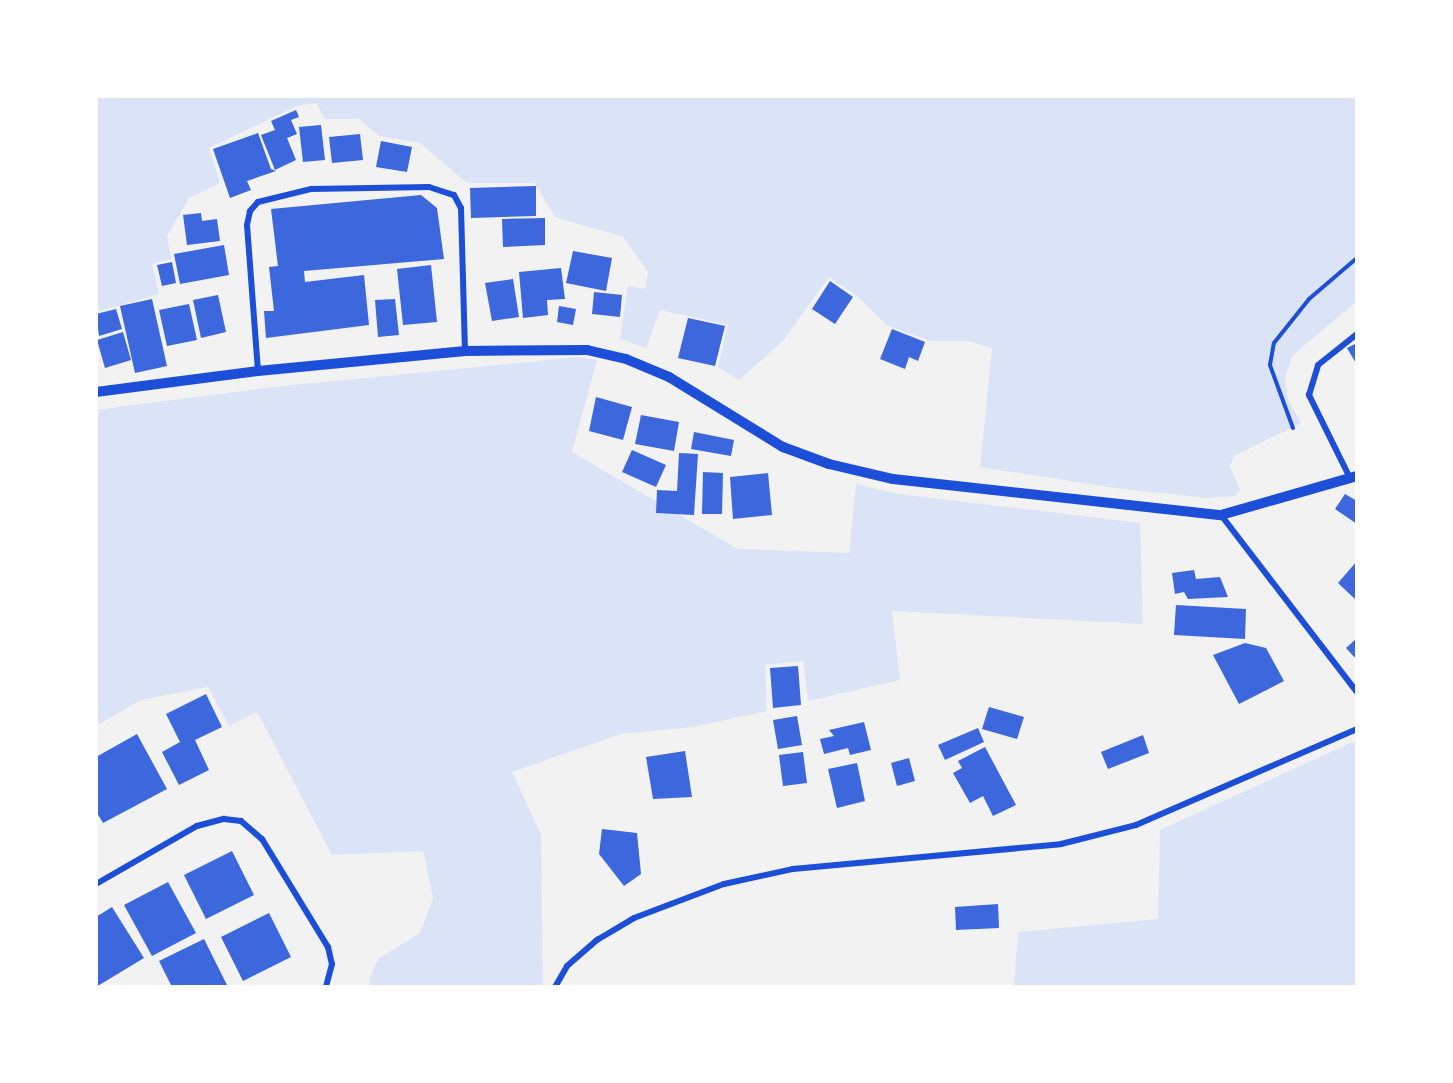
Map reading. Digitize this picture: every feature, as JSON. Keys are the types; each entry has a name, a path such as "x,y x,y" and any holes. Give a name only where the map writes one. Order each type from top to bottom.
{"street":[{"path":"258,371 247,225 250,211 258,202 311,189 429,187 454,195 461,208 465,351"},
{"path":"96,392 258,371 465,351 587,350 626,359 669,377 783,447 829,464 893,479 1221,515 1354,477 1309,395 1318,365 1357,334"},
{"path":"1221,515 1357,692"},
{"path":"555,987 567,966 606,935 634,918 724,884 794,869 1060,844 1136,825 1357,729"},
{"path":"96,885 197,826 224,819 241,821 262,839 328,947 332,964 326,987"}],"path":[{"path":"1293,428 1270,365 1274,343 1309,299 1357,258"}],"shaded area":[{"path":"96,96 1357,96 1357,301 1292,356 1285,379 1288,399 1301,423 1234,456 1230,466 1240,490 1235,496 1209,498 1122,489 980,467 992,348 969,341 930,341 888,326 857,296 829,277 783,341 739,380 718,367 728,325 660,310 646,348 620,339 628,286 645,289 648,272 623,237 555,217 535,183 467,183 420,143 379,136 359,119 325,119 316,103 297,106 209,148 220,183 189,198 167,236 171,259 152,264 159,294 96,312"},
{"path":"578,357 597,360 572,452 738,549 849,553 856,484 899,494 1140,523 1143,624 892,611 900,680 808,701 803,661 765,665 767,711 693,727 621,734 512,772 541,834 543,987 371,987 369,980 378,959 420,933 433,898 423,851 332,855 257,712 229,726 208,687 141,700 96,726 96,410 273,387"},
{"path":"1357,740 1357,987 1014,987 1018,932 1158,919 1160,830"}],"building":[{"path":"296,110 299,117 291,120 297,134 287,138 296,160 275,170 261,135 275,130 271,121"},
{"path":"321,125 325,160 303,162 299,127"},
{"path":"258,133 271,169 276,171 247,181 251,190 230,198 213,149"},
{"path":"360,134 363,160 332,163 329,137"},
{"path":"381,141 412,147 407,172 376,167"},
{"path":"536,186 536,216 471,218 470,188"},
{"path":"421,195 437,208 444,259 304,271 305,282 364,275 369,325 266,338 264,311 274,311 269,267 278,266 271,209"},
{"path":"201,213 202,221 217,219 220,241 187,245 183,215"},
{"path":"545,218 545,245 503,247 502,219"},
{"path":"224,245 229,275 180,284 174,254"},
{"path":"573,251 612,258 606,291 566,283"},
{"path":"172,262 176,283 162,286 157,265"},
{"path":"431,265 437,322 403,325 397,269"},
{"path":"561,268 565,299 547,300 548,315 523,318 519,272"},
{"path":"513,279 519,317 492,321 485,283"},
{"path":"830,281 853,297 835,324 812,309"},
{"path":"594,292 622,295 620,317 592,314"},
{"path":"218,295 226,332 201,338 193,300"},
{"path":"152,299 167,366 135,373 120,306"},
{"path":"395,299 399,335 378,337 375,300"},
{"path":"189,304 197,340 167,346 159,310"},
{"path":"559,306 576,309 573,325 557,322"},
{"path":"116,309 122,329 99,336 96,314"},
{"path":"688,318 725,326 715,366 678,358"},
{"path":"892,329 925,342 918,361 909,357 905,369 880,359"},
{"path":"123,332 131,360 105,368 97,340"},
{"path":"1357,343 1357,365 1347,348"},
{"path":"596,397 632,407 623,440 589,431"},
{"path":"641,415 679,422 674,451 635,444"},
{"path":"694,432 734,440 731,456 691,449"},
{"path":"632,450 666,465 656,487 622,472"},
{"path":"679,453 698,454 694,515 656,513 657,490 677,491"},
{"path":"703,472 723,473 722,514 702,514"},
{"path":"768,473 772,515 733,519 730,477"},
{"path":"1345,494 1357,501 1357,524 1335,509"},
{"path":"1357,561 1357,601 1338,583"},
{"path":"1194,570 1196,579 1220,577 1228,597 1188,599 1184,592 1175,594 1172,573"},
{"path":"1176,605 1246,609 1245,639 1174,635"},
{"path":"1357,638 1357,660 1346,648"},
{"path":"1245,643 1266,648 1284,681 1239,704 1213,655"},
{"path":"798,666 801,705 773,708 770,668"},
{"path":"206,694 222,727 195,740 209,770 179,785 162,752 180,742 166,714"},
{"path":"989,707 1024,717 1017,739 982,729"},
{"path":"797,716 802,745 778,749 773,720"},
{"path":"864,722 871,750 850,755 848,748 824,754 820,739 834,736 829,730"},
{"path":"978,728 984,742 945,760 938,745"},
{"path":"137,734 167,789 103,823 96,811 96,757"},
{"path":"1143,735 1149,753 1108,769 1101,752"},
{"path":"985,747 1016,805 993,816 983,796 970,803 953,773 962,768 958,761"},
{"path":"685,751 692,797 653,799 646,757"},
{"path":"803,752 807,783 783,786 779,755"},
{"path":"909,758 915,781 897,786 891,763"},
{"path":"857,763 865,801 837,808 828,769"},
{"path":"602,829 637,833 641,874 624,886 599,854"},
{"path":"232,851 254,895 206,919 184,875"},
{"path":"168,882 196,933 152,956 124,905"},
{"path":"998,904 999,928 956,930 955,907"},
{"path":"112,907 144,958 96,987 96,917"},
{"path":"269,913 291,957 243,981 221,937"},
{"path":"204,939 228,987 172,987 159,961"}]}
